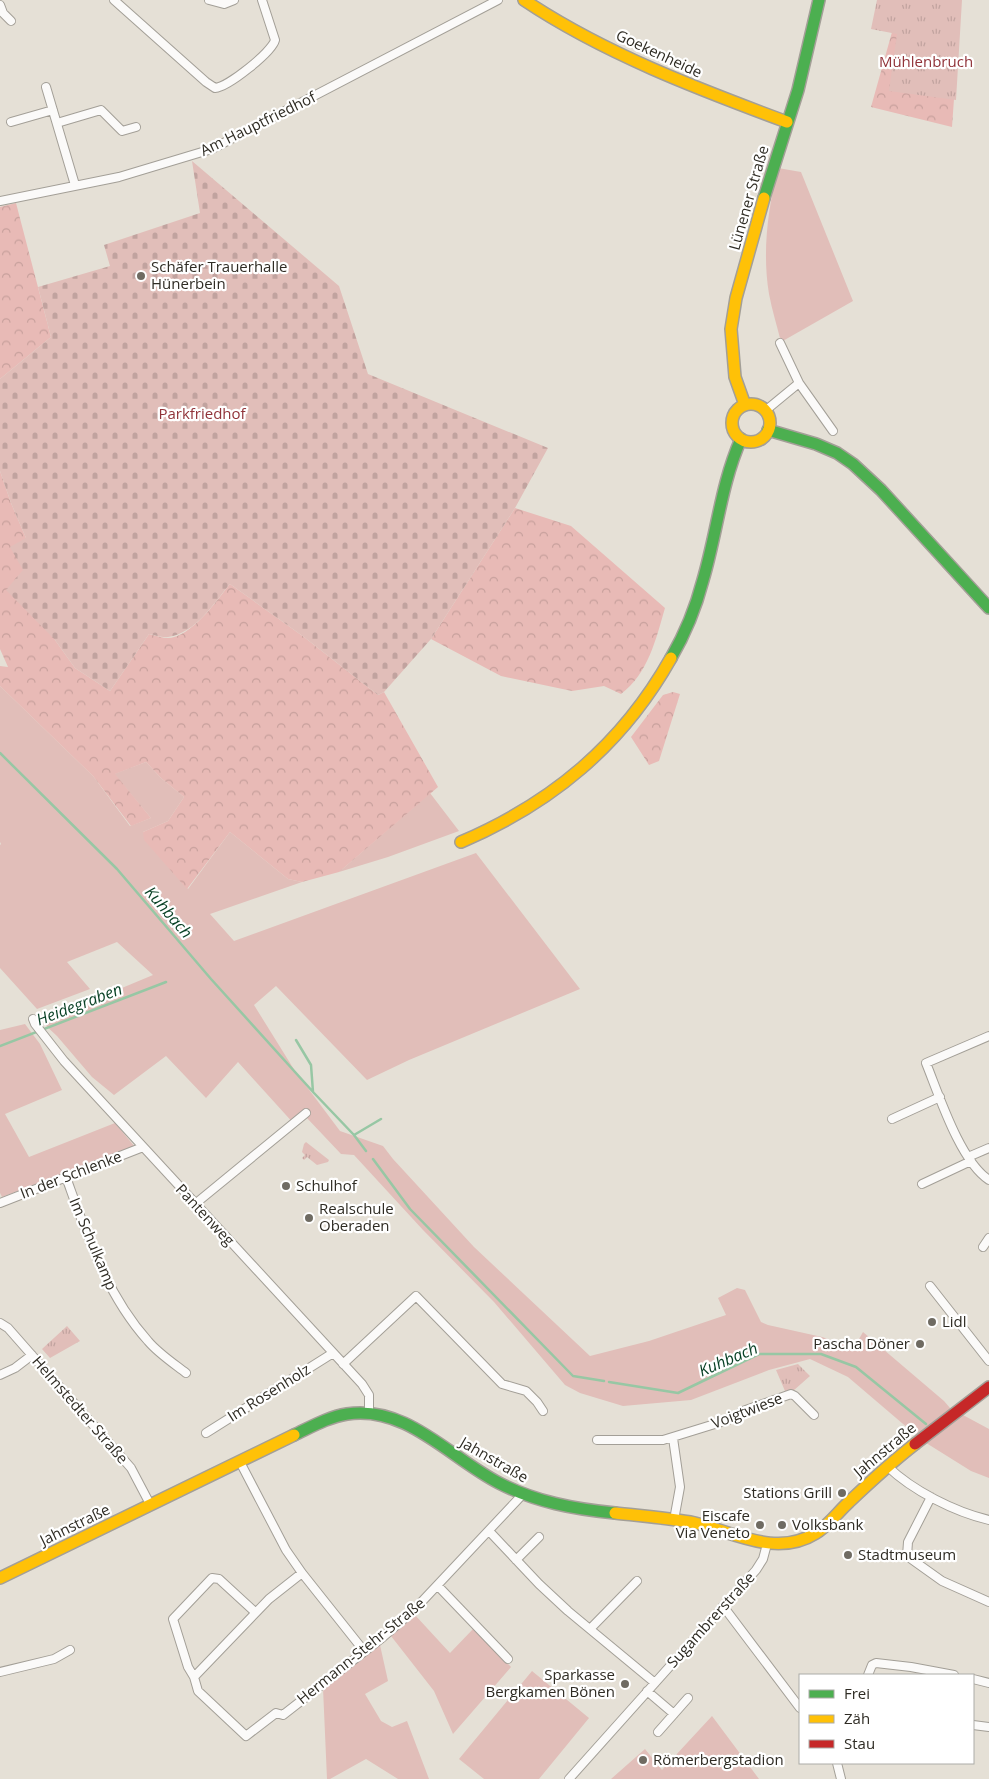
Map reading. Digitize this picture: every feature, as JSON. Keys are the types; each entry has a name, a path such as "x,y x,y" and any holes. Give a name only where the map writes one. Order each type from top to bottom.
{"main road":[{"name":"Goekenheide","path":"524,0 558,23 676,79 787,122"},
{"name":"Lünener Straße","path":"745,405 735,377 733,360 732,329 736,298 771,172 805,64 819,0"},
{"path":"745,405 758,406 765,410 769,422 768,430 757,441 748,441 741,438 734,430 732,419 736,412 745,405"},
{"path":"768,430 816,444 853,464 880,490 989,608"},
{"path":"460,842 519,814 550,795 622,730 660,680 678,647 694,606 706,569 729,466 741,438"},
{"name":"Jahnstraße","path":"0,1578 324,1420 346,1413 369,1412 391,1416 413,1427 496,1482 545,1502 579,1509 674,1520 713,1527 757,1542 786,1545 816,1533 887,1466 989,1387"}],"street":[{"path":"114,0 210,86 219,88 227,84 267,52 274,43 275,40 262,0"},
{"path":"209,0 224,4 234,0"},
{"name":"Am Hauptfriedhof","path":"0,201 119,176 212,150 498,0"},
{"path":"0,5 3,13 10,21"},
{"path":"46,87 75,185"},
{"path":"11,122 53,110"},
{"path":"57,123 101,110 122,131 136,127"},
{"path":"780,343 799,383 818,413 833,431"},
{"path":"765,410 799,383"},
{"name":"Pantenweg","path":"35,1023 64,1061 366,1388 369,1395 369,1412"},
{"path":"989,1036 926,1063 960,1144 969,1159 989,1180"},
{"path":"892,1119 940,1098"},
{"path":"195,1204 306,1113"},
{"name":"In der Schlenke","path":"0,1203 143,1147"},
{"path":"922,1184 989,1148"},
{"name":"Im Schulkamp","path":"66,1177 85,1231 116,1298 149,1343 186,1373"},
{"path":"983,1247 989,1238"},
{"path":"930,1286 989,1361"},
{"path":"343,1364 416,1296 502,1384 526,1391 543,1411"},
{"name":"Helmstedter Straße","path":"0,1322 8,1328 131,1468 150,1504"},
{"name":"Im Rosenholz","path":"206,1433 333,1353"},
{"path":"0,1375 16,1368 32,1355"},
{"name":"Voigtwiese","path":"597,1440 663,1440 673,1438 730,1419 743,1411 791,1394 814,1415"},
{"path":"673,1438 680,1488 674,1520"},
{"path":"240,1462 272,1526 302,1573 364,1651"},
{"path":"887,1466 900,1478 932,1497 958,1510 989,1520"},
{"name":"Hermann-Stehr-Straße","path":"194,1677 198,1691 246,1736 276,1713 283,1715 413,1611 523,1494"},
{"path":"932,1497 908,1542 907,1556 942,1581 989,1602"},
{"path":"489,1531 539,1584 655,1683"},
{"path":"516,1560 539,1537"},
{"name":"Sugambrerstraße","path":"569,1779 760,1564 767,1544"},
{"path":"255,1612 219,1579 212,1578 173,1619 188,1667 194,1677 255,1612 302,1573"},
{"path":"590,1629 637,1581"},
{"name":"Hermann-Stehr-Straße","path":"438,1586 508,1659"},
{"path":"723,1606 799,1707"},
{"path":"0,1672 54,1659 70,1650"},
{"path":"868,1674 872,1665 876,1664 911,1667 949,1674"},
{"path":"974,1679 989,1684"},
{"path":"647,1692 674,1714"},
{"path":"658,1732 688,1698"},
{"path":"974,1725 989,1727"},
{"path":"838,1764 841,1779"}],"green space":[{"name":"Mühlenbruch","path":"877,0 962,0 956,100 889,91 897,34 871,29"},
{"name":"Mühlenbruch","path":"901,0 961,0 952,127 871,107"},
{"name":"Parkfriedhof","path":"192,161 339,286 368,374 548,448 515,508 431,639 384,692 378,695 304,637 230,584 210,609 187,630 168,637 149,634 110,691 75,668 55,640 6,590 23,570 10,547 26,538 0,471 0,379 51,337 38,287 110,266 104,245 200,213"},
{"path":"778,168 801,172 853,301 781,342 769,294 766,262 769,214"},
{"path":"16,203 51,337 0,379 0,207"},
{"path":"0,471 26,538 23,570 55,640 75,668 110,691 149,634 165,638 184,633 202,618 230,584 304,637 378,695 384,692 438,787 339,872 302,882 288,879 230,832 187,889 144,840 143,832 168,821 184,797 161,778 146,762 115,774 151,818 131,826 93,776 0,686 0,666 8,667 0,649"},
{"path":"515,508 571,526 665,608 650,655 638,676 621,694 604,686 572,691 501,676 431,639"},
{"path":"0,686 93,776 130,826 151,818 114,774 146,762 161,778 184,797 168,821 143,832 188,889 230,832 288,879 302,882 210,914 234,941 476,853 580,989 409,1060 367,1080 276,986 254,1005 295,1071 340,1131 383,1146 474,1247 590,1356 649,1341 726,1315 718,1298 737,1288 745,1290 761,1322 768,1325 855,1346 863,1332 950,1408 989,1429 989,1478 971,1471 923,1441 848,1377 810,1359 769,1370 691,1400 623,1406 580,1393 565,1385 494,1302 423,1230 354,1155 341,1154 306,1117 295,1125 238,1062 206,1098 166,1056 114,1095 92,1077 57,1036 43,1023 62,1013 153,975 117,942 67,962 90,989 37,1009 0,968"},
{"path":"673,692 680,694 659,761 649,765 631,737 663,695"},
{"path":"430,793 459,831 388,857 339,872"},
{"path":"25,1024 40,1044 62,1090 5,1114 29,1157 115,1123 135,1147 2,1197 0,1193 0,1030"},
{"path":"306,1142 329,1160 328,1162 317,1165 307,1157 304,1160 302,1158 305,1155 302,1152"},
{"path":"67,1326 80,1341 50,1358 42,1349"},
{"path":"798,1364 810,1376 793,1391 785,1391 776,1370"},
{"path":"415,1615 450,1653 474,1628 511,1667 453,1734 434,1691 391,1636"},
{"path":"380,1645 388,1681 365,1694 381,1721 392,1727 407,1721 429,1779 398,1779 366,1759 327,1779 323,1688"},
{"path":"532,1671 589,1718 539,1779 484,1779 459,1759"},
{"path":"712,1716 759,1779 611,1779 645,1749 662,1770"}],"waterway":[{"name":"Kuhbach","path":"0,753 117,869 211,979 354,1135 366,1151"},
{"name":"Heidegraben","path":"0,1046 166,982"},
{"name":"Kuhbach","path":"296,1040 311,1065 313,1092"},
{"name":"Kuhbach","path":"354,1135 381,1119"},
{"name":"Kuhbach","path":"373,1159 410,1209 573,1376 604,1381"},
{"name":"Kuhbach","path":"609,1382 678,1393 759,1354 821,1354 856,1367 926,1424"}],"traffic: fast":[{"path":"764,198 798,90 819,0"},
{"path":"768,430 816,444 837,453 853,464 881,490 989,608"},
{"path":"671,658 697,600 708,562 724,491 741,439"},
{"path":"294,1435 340,1415 369,1413 389,1417 409,1425 481,1472 513,1490 556,1504 615,1513"}],"traffic: slow":[{"path":"524,0 554,19 618,53 686,83 787,122"},
{"path":"745,405 735,377 731,329 736,298 764,198"},
{"path":"751,404 764,410 770,423 764,436 751,442 738,436 732,423 738,410 751,404"},
{"path":"461,842 525,809 555,790 582,768 630,718 652,689 671,658"},
{"path":"0,1578 294,1435"},
{"path":"615,1513 695,1523 755,1541 786,1543 801,1540 825,1527 873,1480 915,1444"}],"traffic: jam":[{"path":"915,1444 989,1387"}],"place":[{"name":"Schäfer Trauerhalle Hünerbein","path":"141,276"},
{"name":"Schulhof","path":"286,1186"},
{"name":"Realschule Oberaden","path":"309,1218"},
{"name":"Lidl","path":"932,1322"},
{"name":"Pascha Döner","path":"920,1344"},
{"name":"Stations Grill","path":"842,1493"},
{"name":"Eiscafe Via Veneto","path":"760,1525"},
{"name":"Volksbank","path":"782,1525"},
{"name":"Stadtmuseum","path":"848,1555"},
{"name":"Sparkasse Bergkamen Bönen","path":"625,1684"},
{"name":"Römerbergstadion","path":"643,1760"}]}
